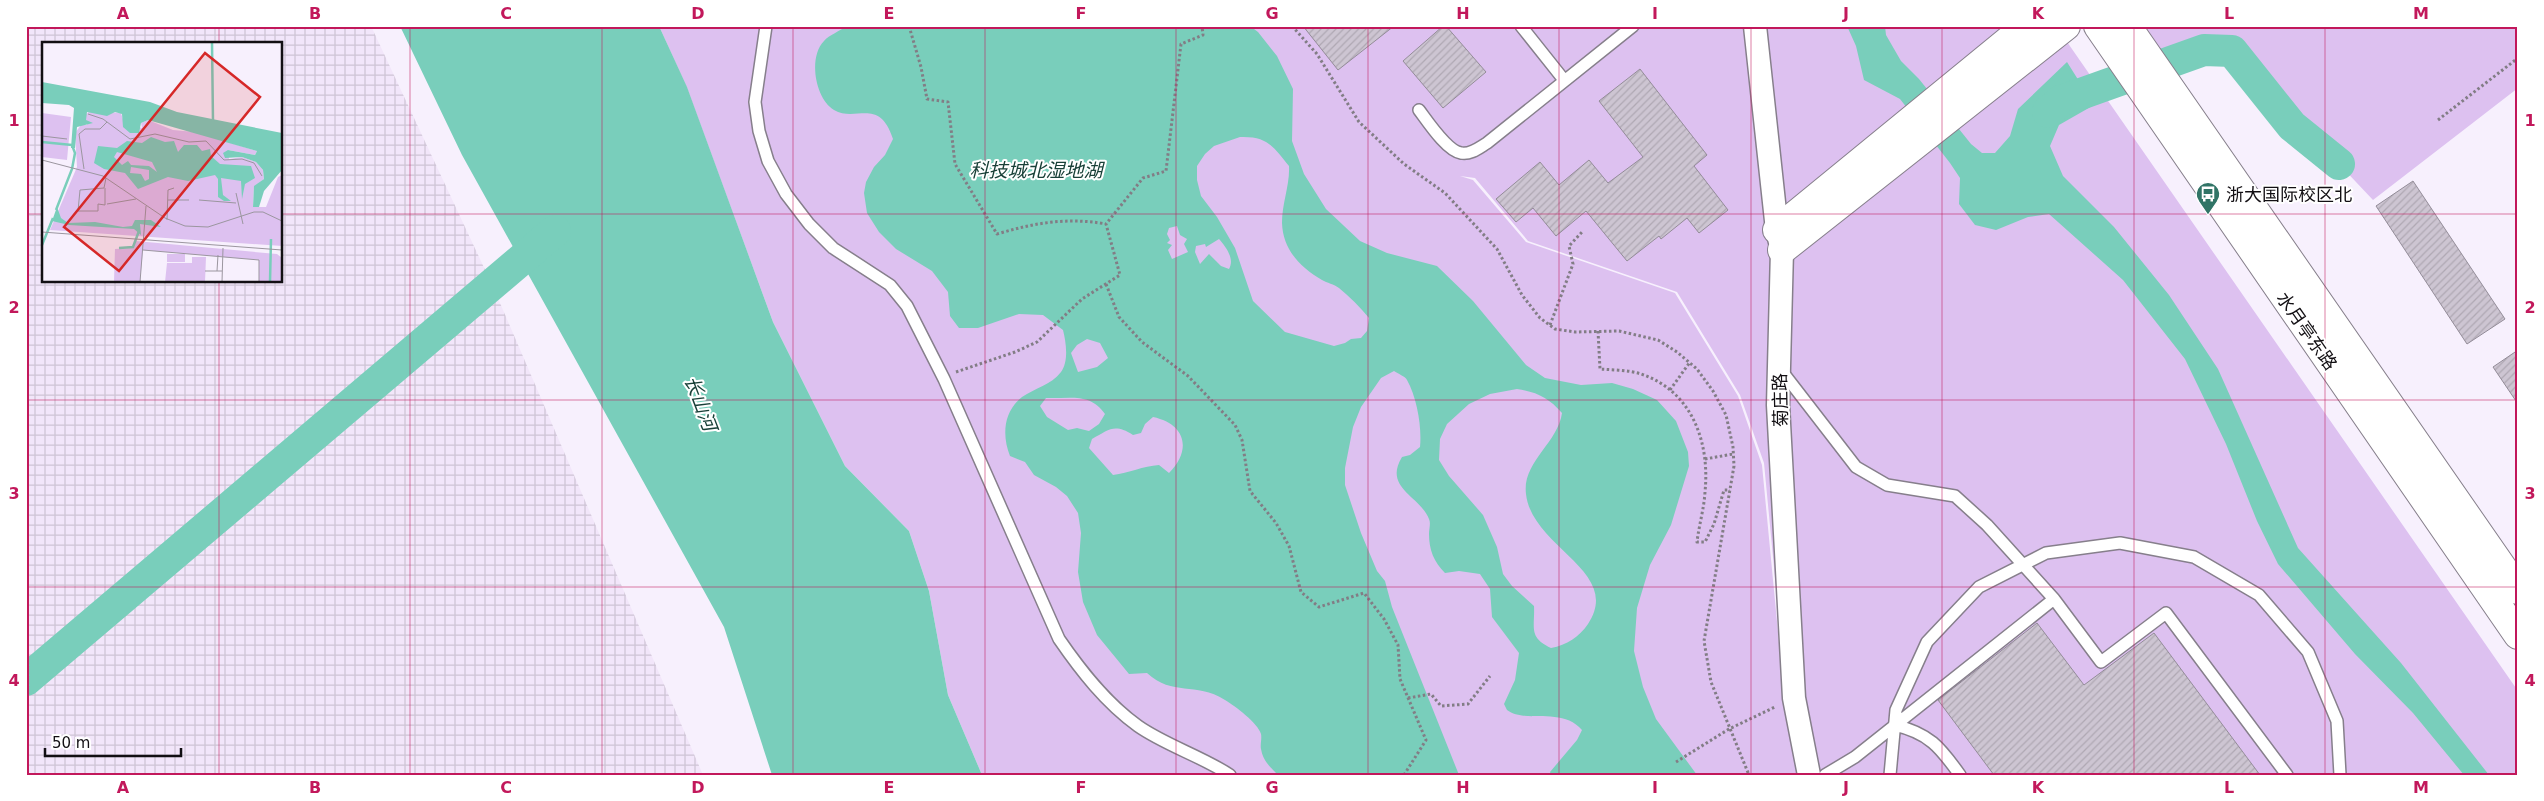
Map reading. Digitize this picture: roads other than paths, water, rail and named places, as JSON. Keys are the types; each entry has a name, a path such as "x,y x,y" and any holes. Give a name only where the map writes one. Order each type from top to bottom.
{"main road":[{"path":"1984,76 2026,26"},
{"path":"1780,240 1984,76 2066,26"},
{"name":"水月亭东路","path":"2098,26 2162,99 2518,590"},
{"name":"水月亭东路","path":"2127,26 2162,99 2518,635"}],"street":[{"name":"菊庄路","path":"1756,26 1780,240 1778,405 1794,698 1808,775"}],"lane":[{"path":"766,26 755,102 759,131 768,162 786,194 809,224 833,248 890,285 907,306 944,379 1036,593 1058,639 1077,666 1102,694 1139,726 1211,762 1230,775"},
{"path":"1520,26 1564,80"},
{"path":"1419,110 1449,147 1461,153 1472,152 1487,143 1632,26"},
{"path":"1779,368 1856,467 1887,484 1956,496 1987,525 2054,599 2101,662 2166,613 2287,775"},
{"path":"1890,775 1896,710 1927,642 1979,587 2046,553 2120,543 2194,557 2259,595 2308,652 2336,721 2340,775"},
{"path":"1824,775 1855,757 2054,599"},
{"path":"1894,725 1913,729 1937,744 1960,775"}],"water":[{"name":"长山河","path":"400,26 659,26 687,87 773,322 845,466 909,531 929,591 948,695 982,775 772,775 724,627 462,155"},
{"name":"科技城北湿地湖","path":"847,26 1250,26 1258,32 1277,56 1293,89 1292,141 1304,174 1326,209 1360,241 1387,253 1437,266 1473,301 1526,365 1545,378 1581,385 1612,383 1633,389 1657,400 1676,421 1688,452 1689,466 1671,525 1650,565 1637,608 1634,651 1643,687 1656,719 1697,775 1551,775 1550,772 1577,740 1582,730 1574,723 1564,719 1524,716 1507,710 1504,704 1515,680 1519,653 1492,617 1490,589 1480,574 1459,571 1445,573 1441,569 1431,550 1429,519 1405,491 1397,477 1397,468 1402,457 1410,455 1420,447 1420,431 1418,413 1411,387 1403,376 1394,371 1381,378 1361,407 1353,427 1345,468 1345,485 1361,533 1377,571 1385,581 1392,607 1459,775 1278,775 1263,757 1261,734 1256,725 1229,703 1214,694 1204,691 1166,685 1147,673 1129,674 1097,635 1083,602 1078,572 1081,533 1078,513 1067,496 1056,487 1034,475 1025,462 1010,456 1007,448 1005,432 1011,410 1022,397 1053,380 1064,368 1066,351 1063,330 1043,315 1019,314 978,328 959,328 950,316 948,292 932,271 896,249 879,232 867,213 864,193 866,182 874,167 885,155 893,139 881,118 874,114 842,113 827,105 818,88 816,77 816,57 819,48 826,39","holes":["1240,137 1257,138 1274,148 1289,166 1282,223 1283,233 1289,249 1300,263 1322,280 1339,288 1369,318 1367,331 1361,338 1351,339 1334,346 1285,332 1253,301 1235,248 1217,217 1201,196 1197,180 1197,166 1205,154 1214,146","1177,226 1180,235 1187,239 1184,244 1188,252 1172,259 1168,250 1172,245 1167,243 1170,240 1167,234 1169,228","1219,239 1227,249 1230,257 1231,265 1229,269 1221,266 1209,254 1200,264 1195,252 1196,246 1205,244 1206,247","1087,339 1100,343 1108,358 1097,367 1078,372 1071,353 1077,345","1517,389 1542,396 1562,413 1554,434 1529,472 1526,483 1526,494 1532,513 1543,530 1585,574 1594,589 1596,605 1588,624 1577,637 1562,645 1551,648 1536,636 1534,631 1534,606 1512,586 1503,574 1497,547 1483,515 1449,476 1439,460 1440,439 1447,424 1469,404 1490,394","1046,398 1078,398 1086,400 1093,402 1105,414 1099,424 1089,431 1077,428 1068,430 1047,417 1040,406","1153,417 1173,425 1179,432 1183,447 1181,456 1169,473 1159,465 1113,475 1089,448 1092,439 1112,429 1121,429 1133,435 1141,433 1145,424"]},
{"path":"1847,26 1885,26 1886,35 1901,61 1919,79 1971,144 1982,153 1995,153 2010,136 2018,109 2067,62 2094,105 2059,125 2050,146 2063,176 2114,227 2169,295 2218,369 2298,548 2401,663 2489,775 2464,775 2413,713 2355,654 2278,564 2257,521 2226,444 2185,359 2123,280 2049,214 2028,217 1996,230 1975,225 1959,204 1960,178 1950,163 1900,99 1864,80 1856,46"}],"waterway":[{"path":"2048,112 2061,101 2204,50 2232,51 2292,126 2339,164"},
{"path":"26,680 555,231"}],"place":[{"name":"浙大国际校区北","path":"2208,215"}]}
